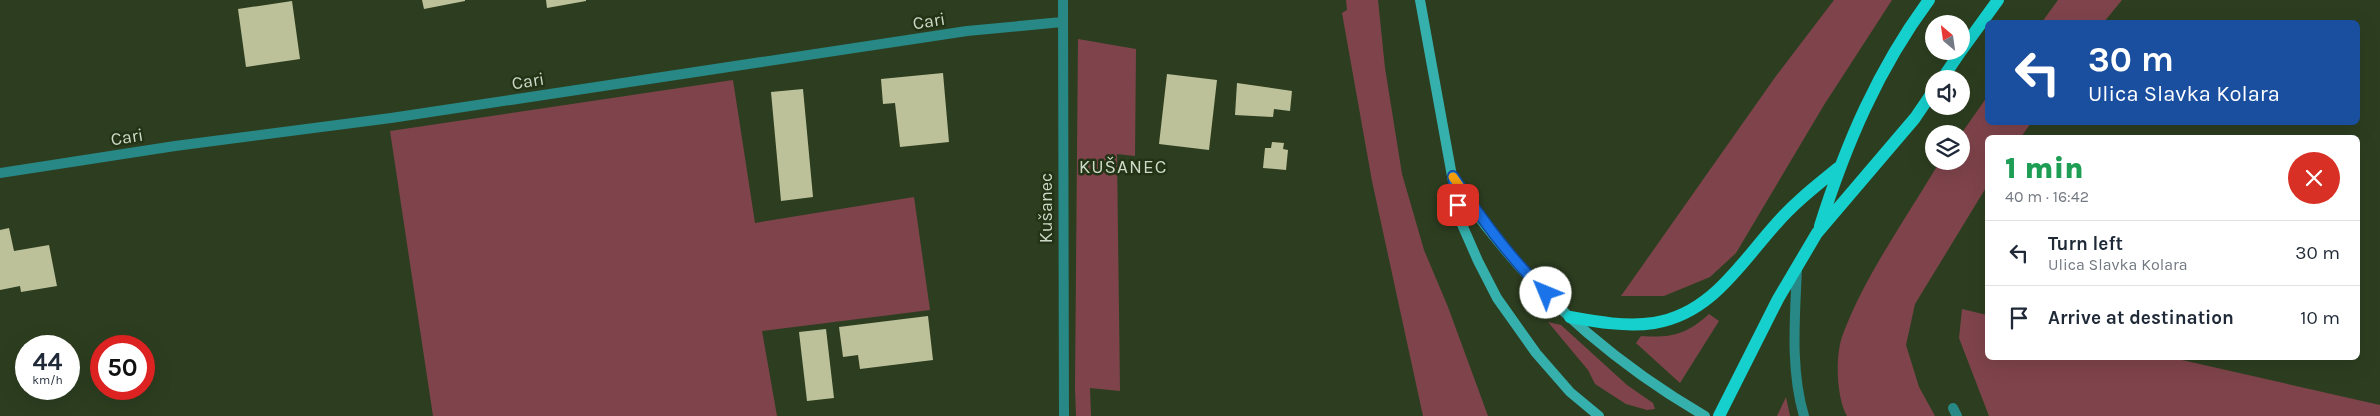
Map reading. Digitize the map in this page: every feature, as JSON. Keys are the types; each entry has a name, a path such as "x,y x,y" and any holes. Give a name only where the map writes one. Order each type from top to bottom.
{"main road":[{"path":"1420,0 1460,220 1497,298 1536,353 1570,392 1599,416"},
{"path":"1817,233 1838,168 1881,73 1910,25 1929,0"},
{"path":"1970,39 1998,0"},
{"path":"1719,416 1743,364 1817,233 1915,118 1925,103"},
{"path":"1570,317 1610,324 1654,323 1685,313 1714,295 1804,195 1838,168"},
{"path":"1453,176 1487,227 1521,269 1570,317 1625,362 1675,399 1705,416"}],"street":[{"name":"Kušanec","path":"1063,0 1064,416"},
{"name":"Cari","path":"0,173 175,146 410,115 967,31 1062,22"},
{"path":"1797,267 1794,330 1797,378 1804,416"}],"shaded area":[{"path":"1346,0 1378,0 1385,68 1402,174 1424,250 1448,307 1488,416 1423,416 1372,181 1342,13 1347,10"},
{"path":"1834,0 1892,0 1824,105 1736,253 1710,277 1664,296 1621,296 1776,76"},
{"path":"2058,0 2122,0 2106,20 2043,20"},
{"path":"1078,39 1136,49 1135,156 1117,154 1120,391 1090,388 1091,416 1076,416 1075,388"},
{"path":"733,80 755,223 914,197 930,310 762,331 777,416 433,416 390,131"},
{"path":"1985,100 1985,125 2030,125 2022,135 1985,135 1985,189 1915,304 1906,345 1919,387 1935,416 1847,416 1843,408 1839,387 1838,364 1840,342 1862,291 1934,171 1970,170 1970,125 1967,125"},
{"path":"1962,309 1985,315 1985,360 2182,360 2380,405 2380,416 1989,416 1959,338"},
{"path":"1709,314 1719,321 1680,383 1636,343 1641,336 1678,334 1693,327"},
{"path":"1548,322 1561,325 1627,385 1653,403 1655,409 1647,410 1626,404 1595,384 1588,370"},
{"path":"1786,397 1790,416 1777,416"}],"building":[{"path":"422,0 465,0 465,1 424,9"},
{"path":"546,0 586,0 586,1 547,8"},
{"path":"292,1 300,59 246,67 238,9"},
{"path":"943,73 949,142 900,147 895,103 883,104 881,79"},
{"path":"1167,74 1217,80 1209,150 1159,144"},
{"path":"1237,83 1292,91 1290,111 1274,109 1273,117 1235,115"},
{"path":"803,89 813,197 781,201 771,92"},
{"path":"1272,142 1284,143 1283,149 1288,150 1286,170 1263,168 1265,148 1271,148"},
{"path":"9,228 14,251 49,245 57,286 21,292 20,286 0,290 0,230"},
{"path":"928,316 933,360 860,369 858,355 843,357 839,327"},
{"path":"826,329 834,398 807,401 799,332"}],"slow traffic":[{"path":"1453,177 1473,206"}],"district":[{"name":"KUŠANEC","path":"1123,167"}],"route":[{"path":"1458,205 1453,176 1487,227 1521,269 1546,293"}]}
